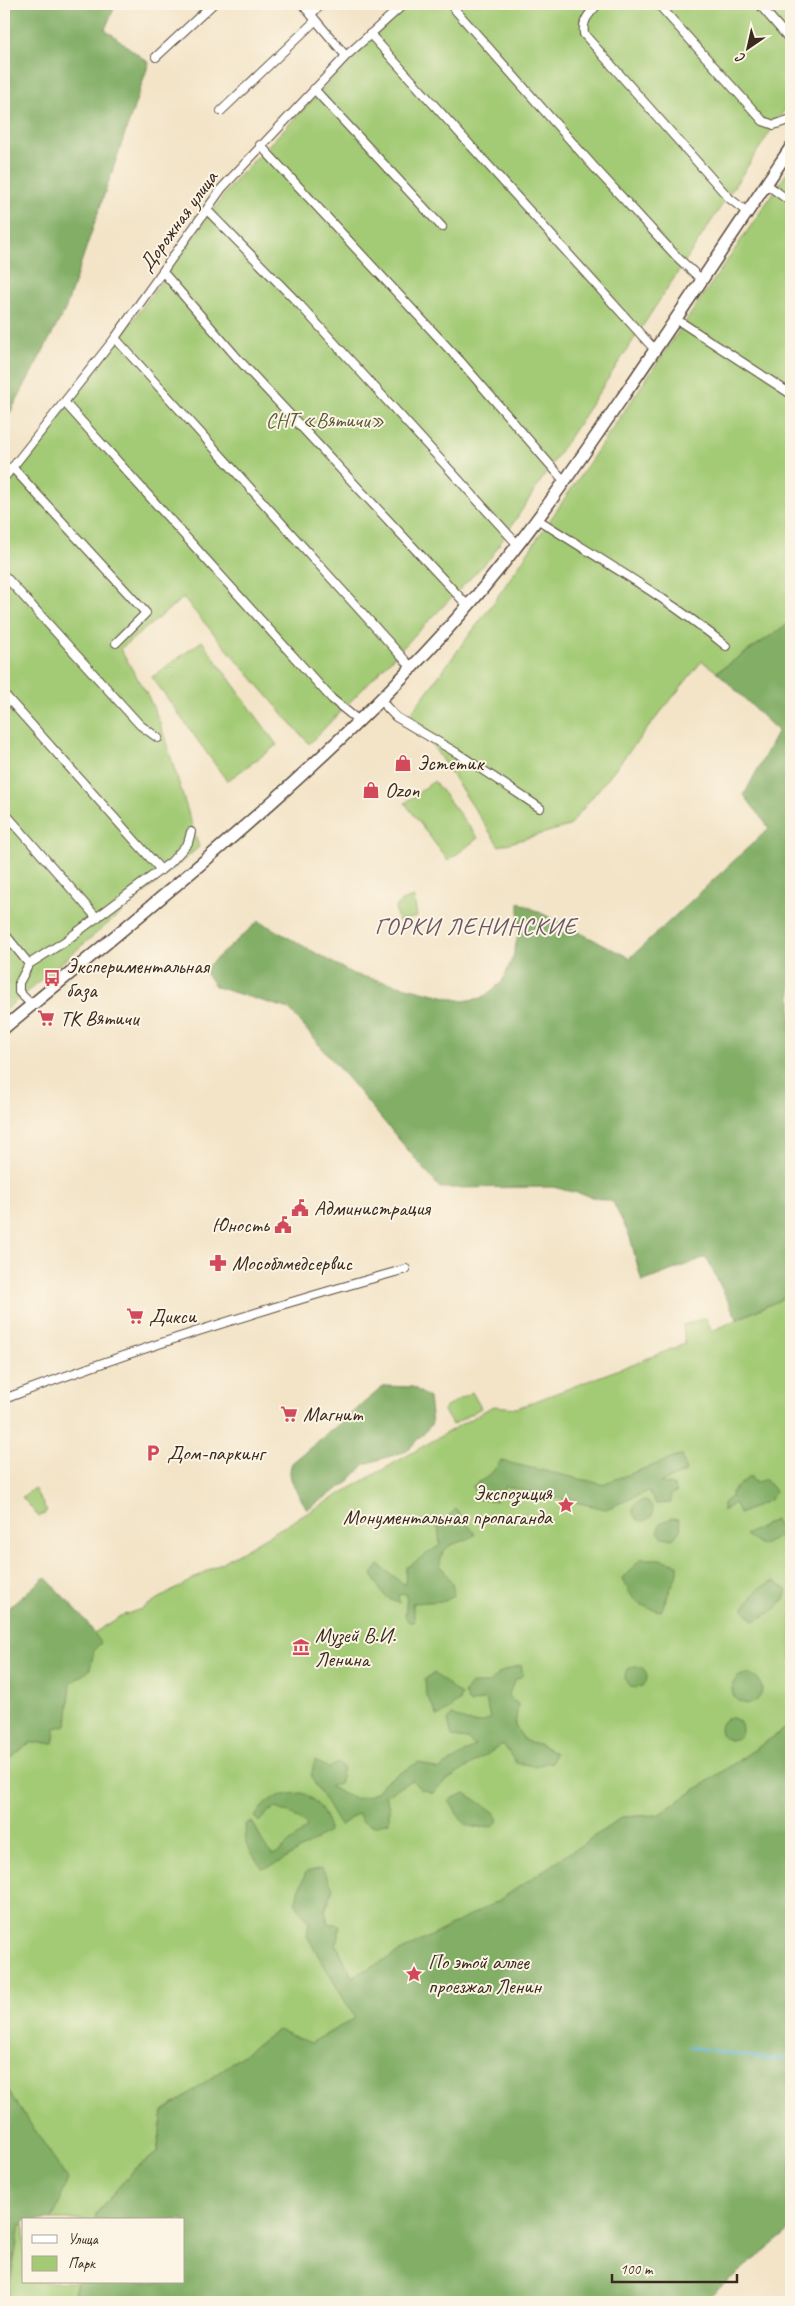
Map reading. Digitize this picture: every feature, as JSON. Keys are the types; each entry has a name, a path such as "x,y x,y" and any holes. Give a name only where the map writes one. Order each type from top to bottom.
{"main road":[{"path":"4,1028 240,830 359,721 412,668 468,606 518,545 565,482 791,147"}],"street":[{"path":"156,56 213,4"},
{"path":"302,4 346,56"},
{"path":"221,111 313,18 322,4"},
{"name":"Дорожная улица","path":"4,478 115,338 222,188 260,145 346,56 404,4"},
{"path":"450,4 594,167 678,258 702,280"},
{"path":"598,4 586,17 583,25 584,34 729,198 747,212"},
{"path":"658,4 763,120 774,124 791,119"},
{"path":"760,4 791,41"},
{"path":"370,34 655,350"},
{"path":"314,89 442,227"},
{"path":"260,145 462,363 565,482"},
{"path":"766,184 791,202"},
{"path":"207,210 300,305 518,545"},
{"path":"162,272 240,361 468,606"},
{"path":"676,319 791,394"},
{"path":"115,338 412,668"},
{"path":"64,403 332,700 359,721"},
{"path":"12,467 146,613 116,643"},
{"path":"537,520 632,578 705,628 726,646"},
{"path":"4,575 140,724 158,738"},
{"path":"4,694 161,870"},
{"path":"380,700 396,718 457,753 540,808"},
{"path":"4,812 97,918"},
{"path":"32,1005 19,992 19,983 29,964 97,918 161,870 185,848 191,832"},
{"path":"4,933 29,964"},
{"path":"4,1399 138,1349 260,1310 406,1269"}],"green space":[{"path":"4,4 116,4 105,29 149,63 65,310 4,424"},
{"name":"СНТ «Вятичи»","path":"410,4 791,4 791,100 491,557 309,744 183,598 120,649 148,696 160,723 199,847 4,1011 4,488 122,335 236,179 371,39"},
{"path":"791,167 791,622 717,672 702,661 569,826 499,846 411,713 494,602"},
{"path":"791,622 791,1289 780,1300 737,1319 706,1257 642,1282 630,1237 613,1202 553,1187 440,1188 289,1009 216,987 203,970 259,921 353,974 463,1001 482,998 502,982 513,957 519,931 519,902 630,958 769,828 744,795 778,731 717,672"},
{"path":"202,641 277,745 227,781 152,677"},
{"path":"434,781 478,838 448,861 405,803"},
{"path":"414,897 417,917 398,921 395,909 401,901"},
{"path":"791,1289 791,1725 658,1815 623,1817 498,1901 352,1977 336,1943 325,1910 330,1900 295,1902 309,1922 307,1936 356,2018 311,2043 208,2081 163,2111 157,2153 134,2169 96,2214 95,2218 53,2218 67,2179 4,2085 4,1699 75,1645 121,1616 141,1609 493,1406 517,1408 685,1344 683,1325 706,1318 712,1331 780,1300"},
{"path":"384,1386 413,1387 429,1398 432,1424 407,1451 365,1464 346,1484 307,1509 290,1475 292,1463"},
{"path":"472,1392 481,1408 452,1425 443,1409"},
{"path":"682,1455 686,1472 660,1483 673,1485 677,1492 671,1494 671,1503 656,1504 649,1491 606,1509 505,1486 496,1501 478,1499 473,1486 490,1475 501,1461 602,1484"},
{"path":"750,1476 755,1483 765,1479 775,1491 771,1499 740,1514 734,1503 723,1511 723,1503 731,1497 731,1492"},
{"path":"34,1488 47,1511 39,1517 22,1497"},
{"path":"639,1501 647,1501 653,1507 653,1515 647,1521 639,1521 633,1515 633,1507"},
{"path":"456,1509 475,1534 470,1538 449,1546 442,1555 440,1564 452,1583 454,1596 445,1601 412,1603 415,1621 410,1623 405,1617 407,1594 398,1595 399,1603 389,1599 379,1588 372,1574 379,1565 405,1585 406,1568 440,1545 438,1526 446,1524 448,1516"},
{"path":"672,1518 679,1519 681,1529 673,1539 663,1537 658,1532 660,1523"},
{"path":"775,1520 783,1535 761,1546 745,1535"},
{"path":"641,1559 660,1559 678,1564 678,1572 661,1611 641,1605 636,1601 629,1592 623,1578"},
{"path":"45,1577 86,1621 101,1643 94,1650 90,1670 71,1683 67,1725 55,1728 54,1743 30,1743 4,1763 4,1612"},
{"path":"775,1581 787,1590 783,1601 775,1609 754,1621 743,1609 759,1588"},
{"path":"521,1665 523,1675 514,1681 508,1697 518,1704 515,1726 525,1741 540,1744 555,1753 552,1762 535,1766 516,1763 503,1744 443,1783 433,1793 420,1789 412,1780 385,1796 389,1807 389,1822 374,1826 363,1822 358,1813 340,1826 311,1777 315,1760 328,1768 338,1763 343,1768 339,1784 329,1786 354,1799 376,1792 383,1783 419,1762 438,1770 475,1746 467,1739 452,1737 448,1721 452,1715 476,1723 490,1719 486,1699 470,1704 464,1693 471,1684 488,1684 501,1672"},
{"path":"636,1666 644,1669 647,1677 644,1685 636,1688 628,1685 625,1677 628,1669"},
{"path":"434,1673 461,1695 459,1702 438,1717 426,1694 425,1679"},
{"path":"747,1674 758,1678 762,1689 758,1700 747,1704 736,1700 732,1689 736,1678"},
{"path":"731,1718 739,1721 742,1729 739,1737 731,1740 723,1737 720,1729 723,1721"},
{"path":"791,1725 791,2229 702,2302 73,2302 78,2284 185,2284 185,2218 95,2218 96,2214 134,2169 157,2153 163,2112 278,2030 311,2043 355,2018 307,1936 309,1922 295,1902 306,1872 322,1868 333,1888 325,1910 328,1923 340,1925 336,1944 352,1977 498,1901 623,1817 658,1815"},
{"path":"302,1793 313,1800 321,1809 328,1826 328,1832 280,1862 262,1869 246,1844 245,1824 252,1822 263,1844 273,1855 278,1853 308,1826 292,1814 276,1808 269,1811 259,1822 255,1817 264,1805 274,1798"},
{"path":"465,1793 494,1812 498,1820 494,1826 471,1826 462,1820 449,1800"},
{"path":"4,2085 68,2179 53,2218 22,2218 7,2302 4,2302"},
{"path":"20,2224 22,2224 22,2284 78,2284 73,2302 7,2302"}],"waterway":[{"path":"690,2047 774,2060 791,2056"}],"place":[{"name":"Эстетик","path":"403,763"},
{"name":"Ozon","path":"371,790"},
{"name":"Экспериментальная база","path":"52,978"},
{"name":"ТК Вятичи","path":"46,1018"},
{"name":"Администрация","path":"300,1208"},
{"name":"Юность","path":"283,1225"},
{"name":"Мособлмедсервис","path":"218,1263"},
{"name":"Дикси","path":"135,1316"},
{"name":"Магнит","path":"289,1414"},
{"name":"Дом-паркинг","path":"153,1453"},
{"name":"Экспозиция Монументальная пропаганда","path":"566,1505"},
{"name":"Музей В.И. Ленина","path":"301,1647"},
{"name":"По этой аллее проезжал Ленин","path":"414,1974"}],"district":[{"name":"ГОРКИ ЛЕНИНСКИЕ","path":"476,926"}]}
